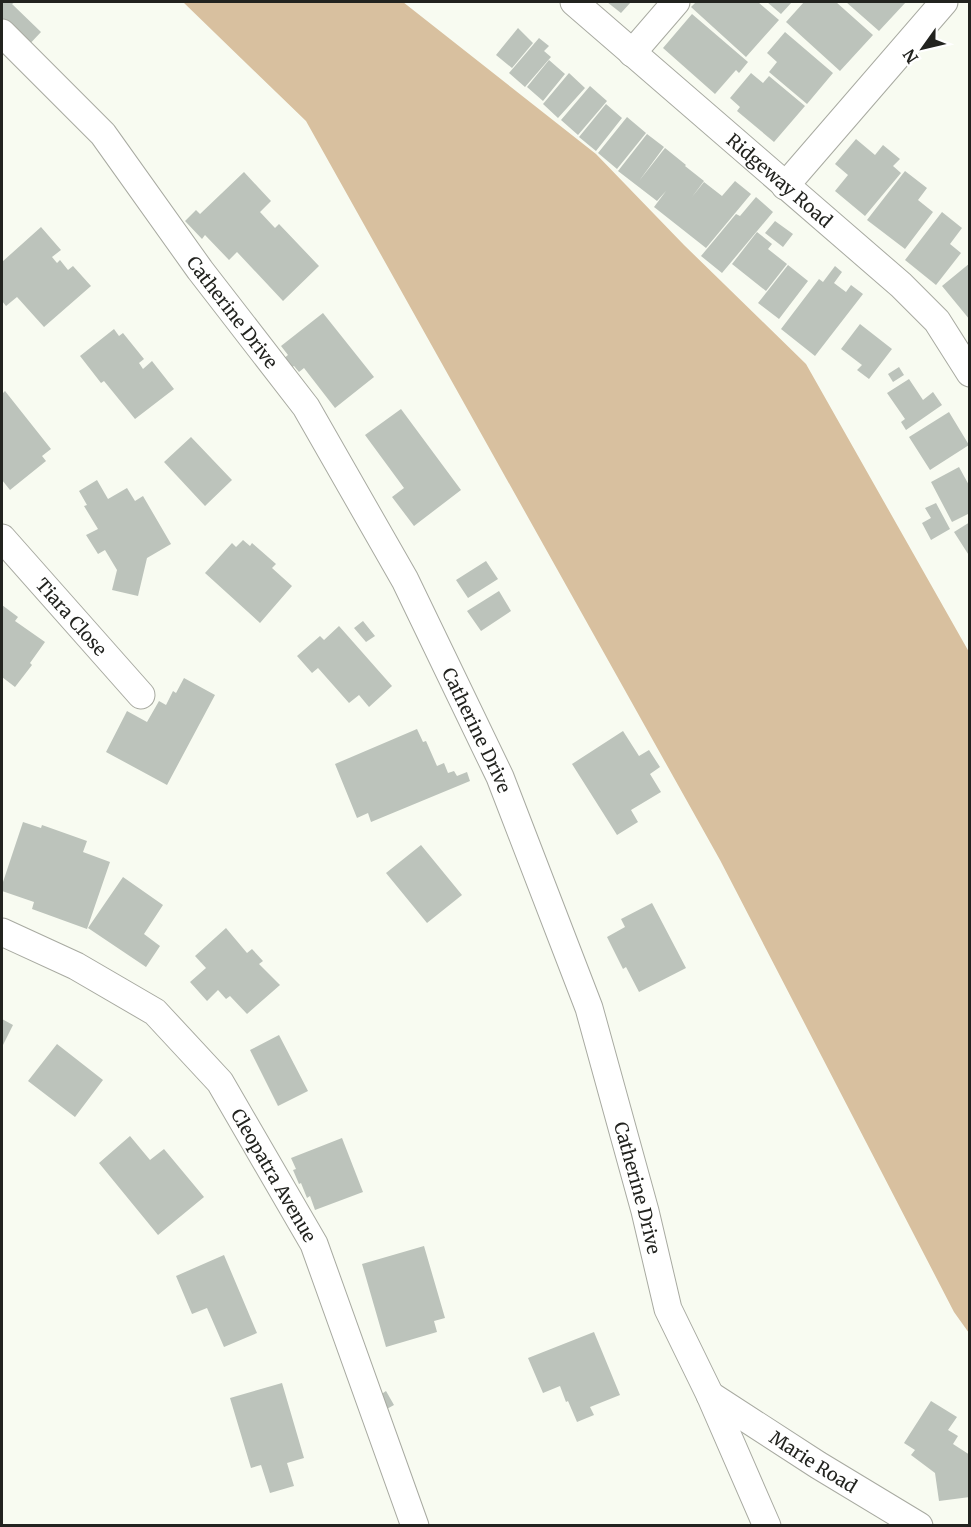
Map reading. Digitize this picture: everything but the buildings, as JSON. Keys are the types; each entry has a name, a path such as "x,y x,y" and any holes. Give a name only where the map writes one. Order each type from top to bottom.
{"street":[{"name":"Ridgeway Road","path":"574,2 901,285 937,321 969,373"},
{"path":"632,53 676,2"},
{"path":"785,186 944,2"},
{"name":"Catherine Drive","path":"2,33 103,134 200,270 306,407 405,580 500,777 590,1008 645,1211 668,1309 710,1395 767,1526"},
{"name":"Tiara Close","path":"2,538 141,695"},
{"name":"Cleopatra Avenue","path":"2,932 76,966 155,1012 220,1082 314,1244 415,1526"},
{"name":"Marie Road","path":"710,1395 818,1465 919,1526"}],"shaded area":[{"path":"183,2 403,2 596,154 684,245 806,364 969,652 969,1333 954,1312 720,860 306,121"}]}
